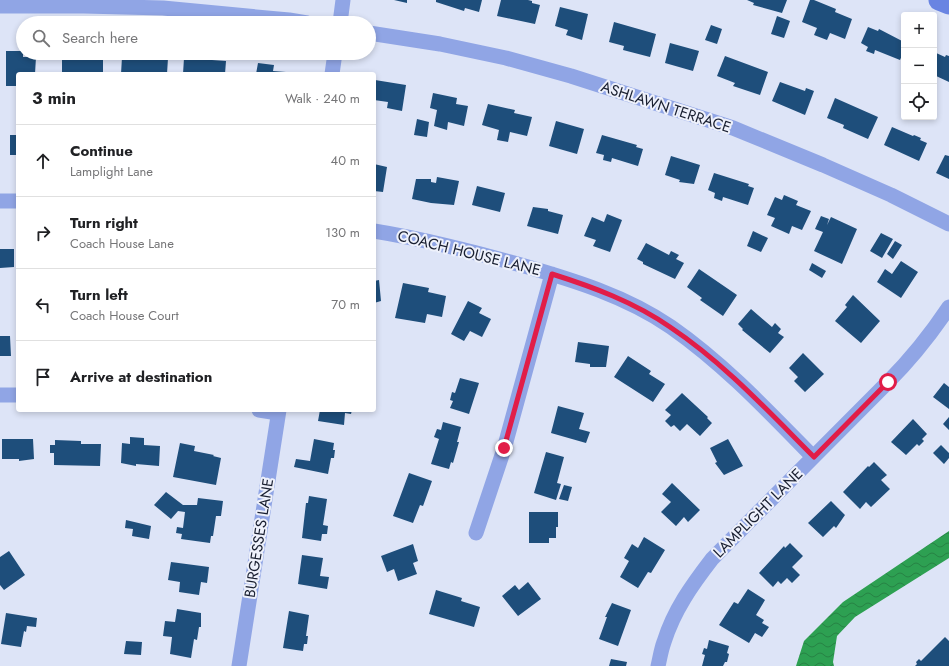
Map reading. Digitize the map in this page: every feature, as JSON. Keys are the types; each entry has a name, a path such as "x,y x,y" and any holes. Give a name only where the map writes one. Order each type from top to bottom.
{"street":[{"path":"341,16 343,0"},
{"path":"939,0 949,4"},
{"path":"0,6 163,8 247,16"},
{"name":"ASHLAWN TERRACE","path":"376,34 440,44 506,58 571,76 733,128 891,195 949,224"},
{"path":"332,72 334,60"},
{"path":"0,201 16,201"},
{"name":"COACH HOUSE LANE","path":"376,231 404,236 481,254 552,274 602,291 637,307 670,326 700,349 750,393 814,457"},
{"path":"476,533 504,448 552,274"},
{"name":"LAMPLIGHT LANE","path":"658,666 664,642 676,613 692,585 712,559 907,362 936,327 949,307"},
{"path":"0,395 16,394"},
{"name":"BURGESSES LANE","path":"239,666 278,412"}],"water":[{"path":"949,531 949,558 855,617 837,636 833,662 834,666 796,666 804,641 843,602"}],"building":[{"path":"394,0 407,0 407,3"},
{"path":"436,0 482,0 479,12 465,8 464,11 436,2"},
{"path":"501,0 528,0 532,1 532,3 540,5 535,24 497,16"},
{"path":"747,0 787,0 782,13 753,5 754,3"},
{"path":"810,0 814,0 836,9 835,12 852,19 845,39 830,33 827,40 814,35 817,28 802,22"},
{"path":"560,7 588,14 582,40 566,35 568,30 555,26"},
{"path":"777,16 790,21 784,38 771,34"},
{"path":"614,22 656,34 650,57 623,50 624,46 609,42"},
{"path":"711,25 722,29 717,44 705,40"},
{"path":"868,27 878,31 879,29 901,40 901,58 900,60 875,50 874,54 866,51 868,47 861,43"},
{"path":"670,43 699,51 693,71 665,63"},
{"path":"6,51 16,51 16,60 36,60 35,72 16,72 16,86 6,86"},
{"path":"937,53 945,57 946,55 949,56 949,82 937,76"},
{"path":"725,56 768,72 760,95 733,86 735,83 717,76"},
{"path":"62,60 103,60 103,72 62,72"},
{"path":"122,60 168,60 167,72 121,72"},
{"path":"184,60 226,61 225,72 183,72"},
{"path":"258,63 274,65 273,71 286,72 256,72"},
{"path":"376,80 406,85 402,111 387,108 388,102 376,100"},
{"path":"780,82 805,91 806,88 814,91 805,115 772,101"},
{"path":"433,93 457,98 456,104 468,106 464,126 448,122 447,130 434,126 437,110 430,108"},
{"path":"835,98 878,117 868,139 843,128 844,125 827,118"},
{"path":"488,104 515,110 514,113 532,117 527,136 510,132 508,142 497,140 499,130 482,125"},
{"path":"417,119 429,122 427,137 414,135"},
{"path":"556,121 584,129 577,154 549,146"},
{"path":"892,127 921,138 920,140 927,143 919,161 884,145"},
{"path":"10,135 16,135 16,155 10,155"},
{"path":"602,135 637,145 636,147 643,149 638,166 612,158 611,162 603,160 604,155 596,153"},
{"path":"945,155 949,156 949,179 936,173"},
{"path":"671,156 700,165 694,184 679,182 680,180 665,175"},
{"path":"376,164 387,167 383,192 376,191"},
{"path":"714,173 749,184 748,186 754,188 748,205 723,197 722,201 714,198 715,193 708,190"},
{"path":"437,177 459,181 454,205 431,203 412,199 416,179 431,179 431,182 436,183"},
{"path":"477,186 505,193 500,212 472,205"},
{"path":"784,195 798,201 796,205 811,211 802,230 792,226 789,234 771,226 775,218 767,215 775,197 782,200"},
{"path":"533,207 548,209 548,211 563,215 558,234 527,226"},
{"path":"607,214 622,220 610,252 593,246 596,240 584,236 592,217 604,222"},
{"path":"821,216 829,219 827,225 831,217 857,229 842,264 814,251 823,232 815,229"},
{"path":"753,231 768,238 761,252 747,246"},
{"path":"881,233 893,239 882,258 870,251"},
{"path":"895,241 902,245 893,259 887,254"},
{"path":"646,243 669,255 671,251 679,255 676,259 684,263 675,279 643,264 643,262 637,259"},
{"path":"0,249 14,249 14,267 0,268"},
{"path":"901,261 918,272 901,298 877,282 885,269 892,274"},
{"path":"812,263 826,271 822,278 809,270"},
{"path":"699,269 737,295 723,316 700,300 702,298 687,287"},
{"path":"379,280 381,301 376,302 376,281"},
{"path":"403,283 429,288 428,292 446,296 442,317 427,314 425,323 395,318"},
{"path":"853,295 880,321 861,343 835,321 847,307 845,305"},
{"path":"468,301 482,308 479,313 491,319 482,337 470,331 464,341 451,334"},
{"path":"751,309 772,327 775,323 781,329 778,333 784,337 770,353 742,330 743,329 738,324"},
{"path":"0,336 10,336 11,356 0,356"},
{"path":"578,342 609,346 606,367 590,367 590,364 575,362"},
{"path":"803,353 824,374 805,392 794,381 798,377 789,368"},
{"path":"628,356 651,371 649,374 665,384 653,402 614,377"},
{"path":"460,378 479,383 469,414 450,408 453,401 450,400 452,392 455,393"},
{"path":"944,383 949,387 949,409 933,397"},
{"path":"682,393 708,417 707,418 712,423 700,436 687,424 680,431 674,425 671,427 665,421 671,415 665,410"},
{"path":"558,406 584,413 579,429 590,432 586,443 551,433"},
{"path":"320,412 352,412 351,414 345,413 344,425 318,421"},
{"path":"949,417 949,430 943,424"},
{"path":"913,419 927,434 922,439 924,441 919,446 917,444 906,455 891,442"},
{"path":"443,422 461,427 457,442 459,442 453,463 451,462 449,469 431,464 439,439 434,437 437,429 441,430"},
{"path":"130,437 144,438 144,445 160,446 159,466 136,464 136,466 121,463 122,443 130,444"},
{"path":"2,439 33,439 34,459 19,461 19,459 2,459"},
{"path":"314,439 334,443 334,458 331,458 328,474 294,467 296,459 310,461"},
{"path":"728,439 743,466 724,475 715,463 717,462 710,448"},
{"path":"55,440 81,441 81,444 101,444 100,466 54,465 54,453 50,453 50,445 55,445"},
{"path":"180,443 195,446 194,451 221,458 216,485 173,477"},
{"path":"941,445 949,453 949,458 944,464 933,453"},
{"path":"546,452 564,457 557,483 561,484 556,500 534,493"},
{"path":"874,462 887,475 881,480 890,489 871,507 866,502 860,509 843,492 868,466 869,467"},
{"path":"409,473 432,481 423,506 420,505 413,523 393,516"},
{"path":"672,483 700,510 688,522 684,517 676,526 661,512 671,502 662,494"},
{"path":"564,485 572,487 568,501 559,499"},
{"path":"166,492 183,505 197,505 198,498 223,501 221,516 216,516 213,536 211,536 210,543 181,539 182,534 176,533 177,527 183,528 185,512 178,511 171,519 154,505"},
{"path":"309,496 327,499 323,525 328,526 327,534 322,534 321,541 302,538 306,503 308,503"},
{"path":"831,501 845,515 836,528 834,526 823,537 808,523"},
{"path":"529,512 558,512 556,538 549,538 549,543 529,543"},
{"path":"126,520 151,526 149,539 132,536 133,529 125,528"},
{"path":"644,537 665,550 651,573 648,572 638,588 620,577 629,561 624,558 632,544 638,548"},
{"path":"790,543 803,556 792,567 800,575 792,583 787,578 781,584 778,581 773,587 759,573 784,546 785,548"},
{"path":"413,544 418,561 413,563 417,574 398,581 394,569 387,572 381,556"},
{"path":"9,551 25,575 4,590 0,585 0,557"},
{"path":"302,555 323,558 320,576 329,577 327,589 298,584"},
{"path":"171,562 209,567 207,583 201,582 199,595 179,592 180,582 168,580"},
{"path":"528,582 541,599 518,616 502,596 515,585 519,590"},
{"path":"748,589 765,600 756,615 764,620 762,623 769,627 762,637 755,633 749,643 719,625 734,602 738,604"},
{"path":"436,590 462,598 461,601 480,607 474,627 429,614"},
{"path":"612,603 631,610 618,646 599,639 607,617 605,617"},
{"path":"177,609 201,613 201,627 199,627 197,640 194,639 191,658 170,654 172,637 163,636 165,621 175,622"},
{"path":"289,611 309,615 306,636 308,636 307,644 304,644 303,651 283,648"},
{"path":"6,613 37,618 36,627 27,626 26,632 24,631 21,647 1,644"},
{"path":"945,637 949,641 949,666 915,666 919,659 921,661"},
{"path":"709,640 729,646 727,662 725,662 723,666 702,666 705,655 702,654 704,648 707,649"},
{"path":"126,641 142,642 141,655 124,654"},
{"path":"611,659 627,662 626,666 609,666"}],"route":[{"path":"504,448 552,274 602,291 637,307 670,326 700,349 750,393 814,457 888,382"}]}
